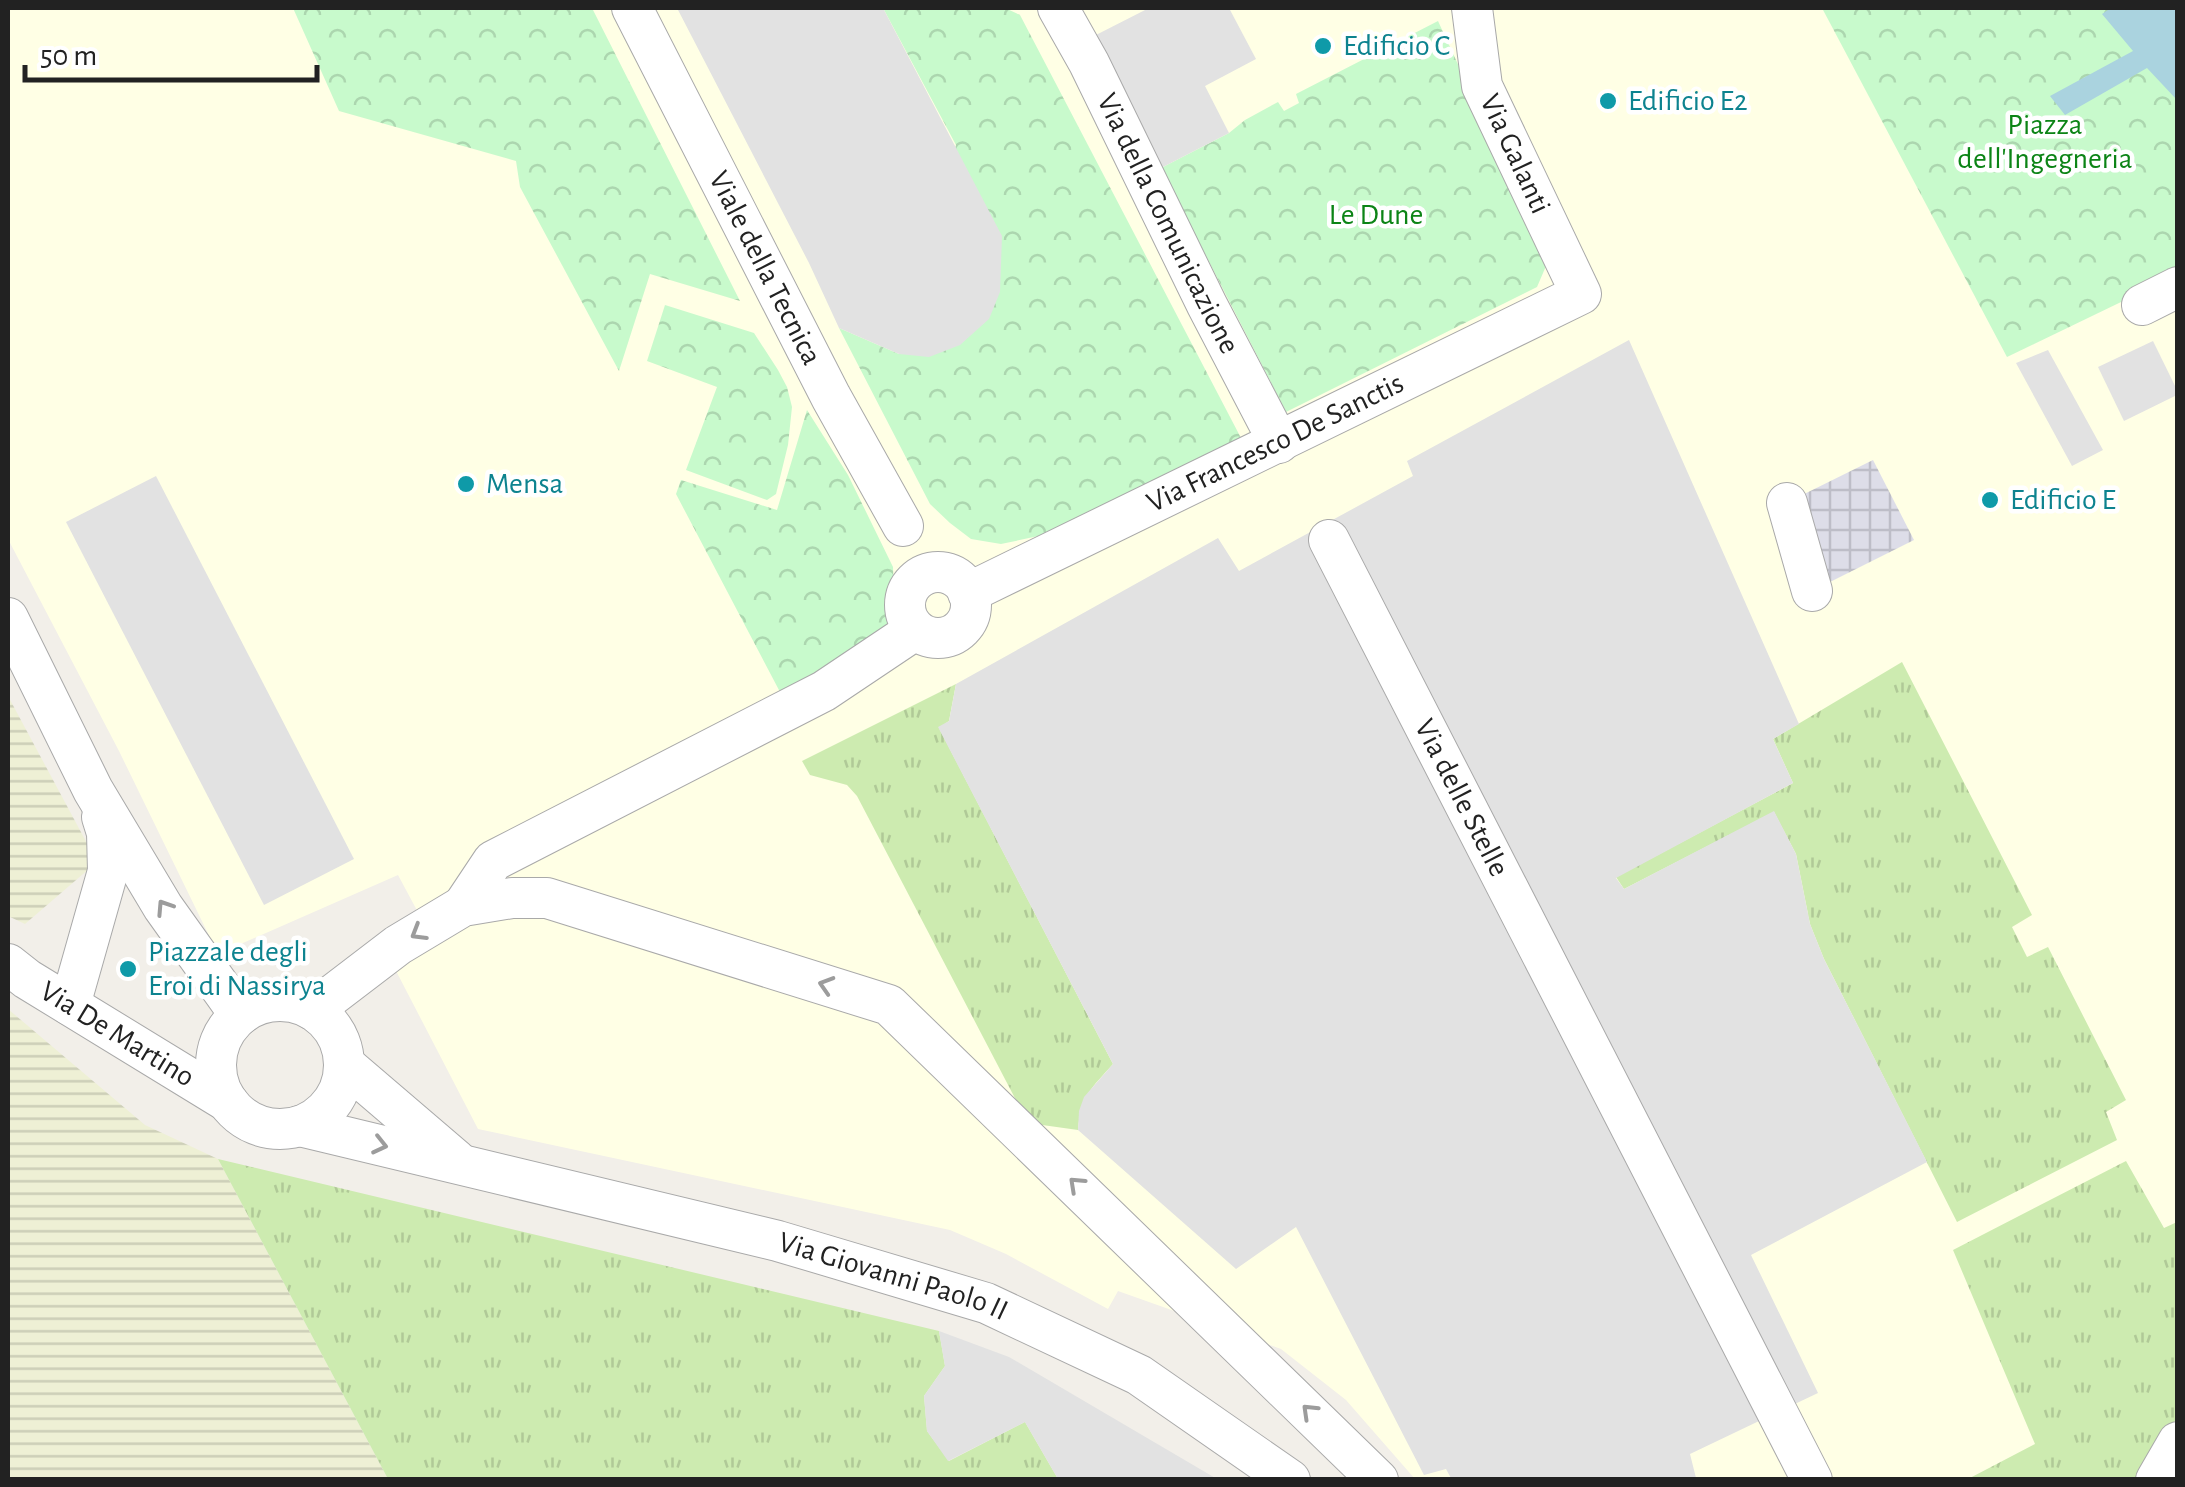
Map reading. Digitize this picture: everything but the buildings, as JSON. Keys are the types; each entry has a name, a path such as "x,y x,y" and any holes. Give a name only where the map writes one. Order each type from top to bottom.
{"street":[{"name":"Viale della Tecnica","path":"632,8 902,526 961,585"},
{"name":"Via della Comunicazione","path":"1058,8 1279,443"},
{"name":"Via Galanti","path":"1472,8 1482,86 1581,294"},
{"name":"Via Francesco De Sanctis","path":"961,585 1279,443 1581,294"},
{"path":"1787,503 1812,591"},
{"name":"Viale della Tecnica","path":"902,526 909,588 906,612 915,630"},
{"name":"Via delle Stelle","path":"1329,540 1812,1480"},
{"path":"463,906 493,861 824,691 915,630 925,637 948,637 966,624 971,603 961,585 936,572 918,579 909,588"},
{"path":"8,618 93,790 164,907 240,1015"},
{"path":"70,1005 108,871 107,833 93,790"},
{"path":"313,1010 398,945 463,906 512,898 547,898 889,1004 1378,1480"},
{"name":"Via De Martino","path":"8,964 26,979 228,1102"},
{"path":"295,1002 313,1010 328,1022 343,1049 342,1084 332,1102 300,1126 260,1125 241,1116 228,1102 216,1066 227,1030 240,1015 257,1005 295,1002"},
{"name":"Via Giovanni Paolo II","path":"345,1065 460,1164"},
{"name":"Via Giovanni Paolo II","path":"300,1126 778,1241 986,1303 1139,1374 1290,1480"},
{"path":"2156,1480 2178,1442"}],"shaded area":[{"path":"8,8 2177,8 2177,1479 1415,1479 1346,1400 1281,1349 1118,1291 1108,1309 1006,1254 950,1230 478,1129 394,967 428,931 398,875 218,954 119,751 8,539"},
{"path":"677,8 883,8 1002,236 1000,292 989,319 960,345 929,357 899,354 839,328"},
{"path":"1149,8 1229,8 1256,59 1205,86 1229,133 1161,168 1092,37"},
{"path":"1629,340 1799,724 1773,739 1793,783 1616,878 1624,889 1774,811 1796,854 1810,924 1824,959 1927,1162 1751,1255 1818,1393 1690,1454 1696,1478 1452,1480 1446,1469 1424,1475 1296,1227 1236,1269 1078,1130 1084,1097 1113,1064 938,727 949,721 956,684 1218,538 1239,571 1413,476 1407,461"},
{"path":"2153,341 2177,395 2124,421 2098,367"},
{"path":"2048,350 2103,450 2072,466 2016,363"},
{"path":"1873,460 1914,540 1812,591 1772,510"},
{"path":"156,476 354,859 264,905 66,522"},
{"path":"8,696 97,862 25,924 8,916"},
{"path":"8,1009 145,1125 218,1159 388,1479 8,1479"},
{"path":"939,1331 1009,1357 1217,1479 1058,1479 1025,1422 948,1461 927,1431 924,1396 945,1366"}],"green space":[{"path":"293,8 592,8 740,301 650,274 619,371 520,187 516,161 339,111"},
{"path":"883,8 1005,8 1020,15 1241,438 1062,531 1001,544 971,539 930,504 839,328 899,354 956,145"},
{"name":"Piazza dell'Ingegneria","path":"1822,8 2177,8 2177,275 2007,357"},
{"name":"Le Dune","path":"1438,21 1545,253 1546,266 1537,287 1286,412 1161,168 1278,102 1284,111 1299,103 1296,94"},
{"path":"665,305 754,333 787,387 792,407 788,445 776,494 767,500 686,470 717,387 647,361"},
{"path":"807,410 848,475 893,567 894,598 887,624 870,644 780,692 676,494 681,480 777,510"},
{"path":"1902,662 2032,915 2012,927 2027,957 2048,947 2126,1100 2106,1112 2117,1140 1957,1222 1824,959 1810,924 1796,854 1774,812 1624,889 1616,877 1793,783 1773,739"},
{"path":"956,684 949,721 939,728 1113,1064 1085,1100 1078,1130 1028,1123 857,796 847,785 810,775 802,761"},
{"path":"218,1159 939,1331 945,1366 924,1396 927,1431 949,1461 1025,1422 1058,1479 388,1479"},
{"path":"2126,1161 2164,1228 2177,1222 2177,1417 2142,1479 1968,1479 2035,1444 1953,1250"}],"water":[{"path":"2111,8 2177,11 2177,100 2147,68 2065,115 2050,96 2133,51 2102,14"}],"place":[{"name":"Edificio C","path":"1323,46"},
{"name":"Edificio E2","path":"1608,101"},
{"name":"Mensa","path":"466,484"},
{"name":"Edificio E","path":"1990,500"},
{"name":"Piazzale degli Eroi di Nassirya","path":"128,969"}]}
